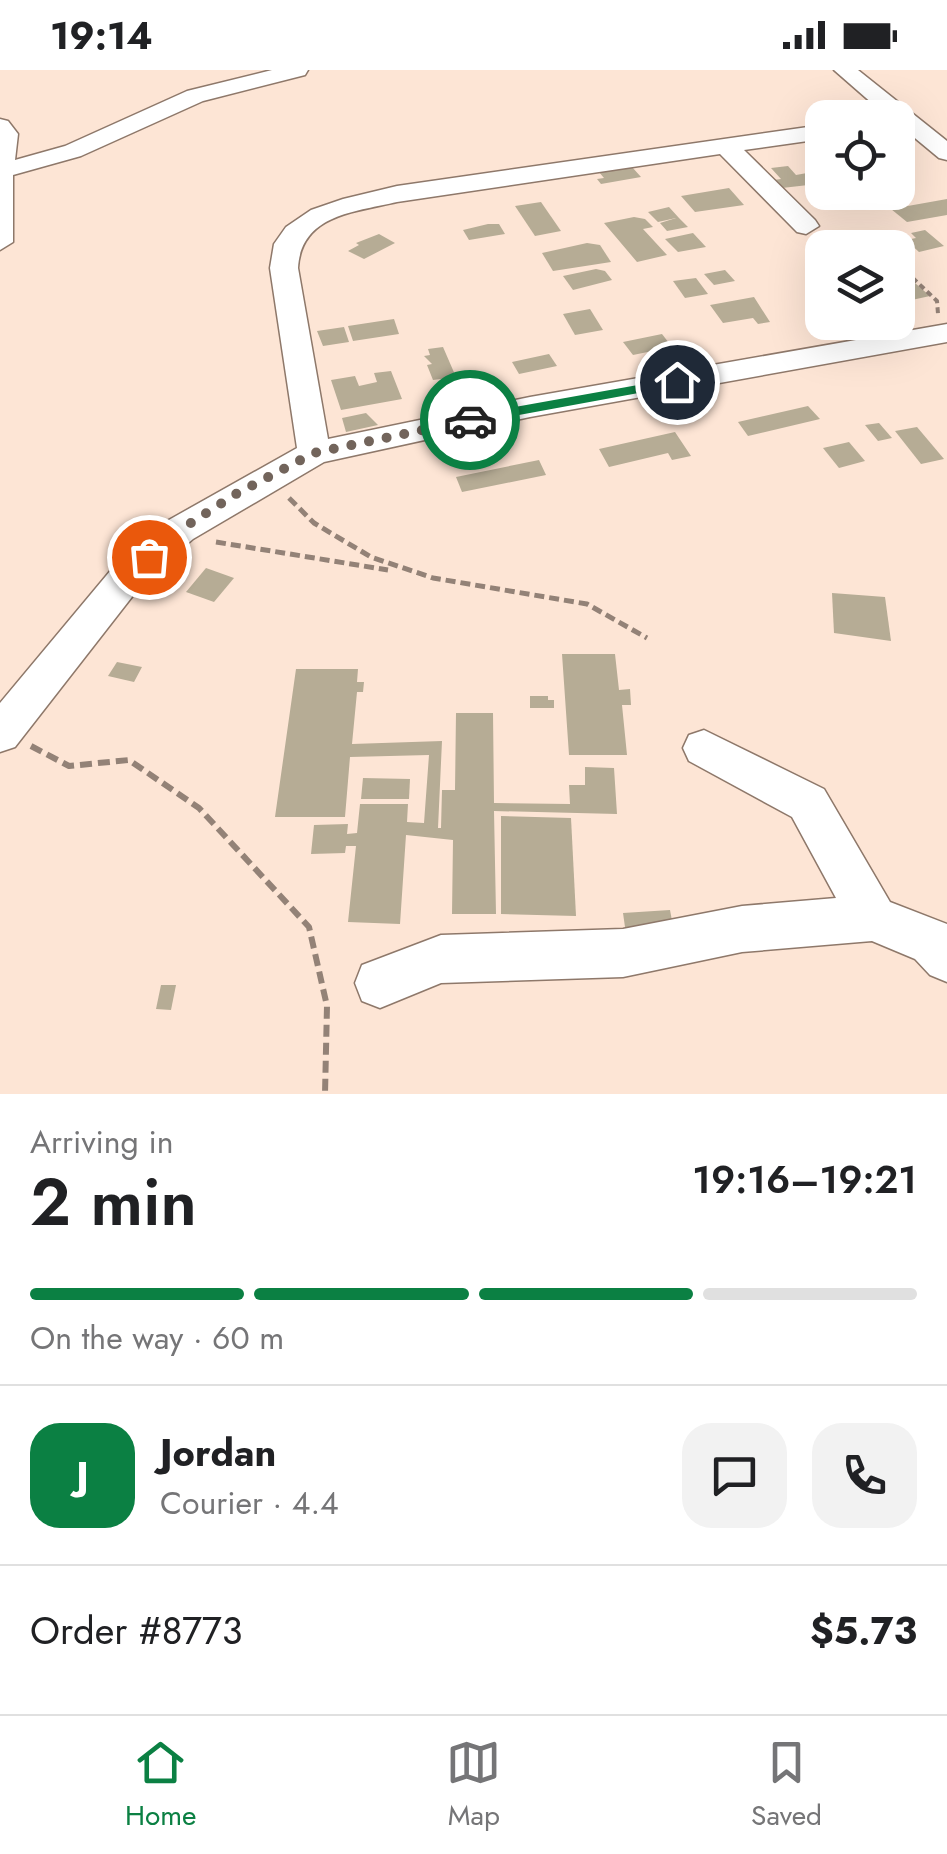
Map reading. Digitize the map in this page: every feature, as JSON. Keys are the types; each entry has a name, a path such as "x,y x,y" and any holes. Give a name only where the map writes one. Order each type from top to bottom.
{"street":[{"path":"0,171 73,151 194,96 297,70"},
{"path":"845,70 879,100"},
{"path":"0,126 6,134 0,171 0,242"},
{"path":"915,130 947,153"},
{"path":"314,453 284,268 286,245 300,228 334,211 397,194 805,134"},
{"path":"725,145 806,226"},
{"path":"0,734 130,574 168,540 314,453 943,326"},
{"path":"704,748 808,803 872,918"},
{"path":"380,984 441,958 624,953 742,930 872,918 932,942 947,958"}],"path":[{"path":"806,226 817,230"},
{"path":"915,280 937,301 943,326"},
{"path":"274,474 286,494 318,527 385,566 439,581 595,606 647,638"},
{"path":"168,540 222,543 408,572"},
{"path":"0,734 69,766 128,760 199,808 309,927 327,1006 326,1094"}],"building":[{"path":"788,166 796,175 805,173 805,185 782,188 774,180 781,179 771,168"},
{"path":"632,167 641,177 601,184 597,179 604,178 599,172"},
{"path":"729,188 744,205 695,212 681,196"},
{"path":"947,199 947,215 907,222 892,210 915,210 915,205"},
{"path":"541,202 561,231 535,236 515,206"},
{"path":"669,207 688,227 667,231 660,223 676,218 658,222 648,212"},
{"path":"634,217 645,219 653,227 643,229 667,255 637,262 604,223"},
{"path":"499,224 505,234 469,240 463,230"},
{"path":"925,230 944,246 919,252 915,248 915,232"},
{"path":"693,233 706,247 678,252 665,239"},
{"path":"379,234 395,243 364,259 348,251 359,245 356,243"},
{"path":"587,243 600,245 611,262 553,271 542,253"},
{"path":"596,269 605,271 612,280 573,290 563,276"},
{"path":"725,270 735,281 714,285 704,274"},
{"path":"696,278 708,294 685,298 673,281"},
{"path":"915,283 930,296 915,299"},
{"path":"754,297 770,322 758,324 753,318 723,323 710,305"},
{"path":"590,309 603,330 575,335 563,314"},
{"path":"394,319 399,334 353,341 348,326"},
{"path":"344,327 349,342 323,346 317,331"},
{"path":"662,334 672,347 633,355 623,342"},
{"path":"443,347 456,377 433,380 427,365 432,364 424,356 430,355 428,349"},
{"path":"549,354 557,366 519,374 512,362"},
{"path":"391,371 402,399 341,410 331,380 355,376 359,386 377,382 374,373"},
{"path":"808,406 820,419 748,436 738,422"},
{"path":"366,413 378,425 346,432 342,418"},
{"path":"879,423 892,438 878,441 865,425"},
{"path":"917,427 944,459 921,464 895,431"},
{"path":"675,432 691,456 672,460 668,453 609,467 599,449"},
{"path":"849,442 865,461 839,468 823,448"},
{"path":"539,460 546,475 462,492 456,477"},
{"path":"206,568 234,578 214,602 186,592"},
{"path":"832,593 885,597 891,641 834,633"},
{"path":"562,654 615,654 619,690 630,689 631,705 622,705 627,755 569,755"},
{"path":"117,662 142,667 134,682 108,676"},
{"path":"296,669 358,669 357,682 364,682 363,692 357,692 352,744 442,741 438,828 442,790 455,790 456,713 493,713 494,803 570,804 569,785 585,785 585,767 614,768 617,814 494,811 496,914 452,914 453,840 406,835 400,924 348,922 356,846 346,846 345,853 311,854 314,825 348,824 347,834 357,833 360,804 408,804 407,822 424,823 429,755 350,757 345,817 275,817"},
{"path":"530,696 548,696 548,700 554,700 554,708 530,708"},
{"path":"363,778 410,779 409,799 361,799"},
{"path":"501,816 571,818 576,916 501,914"},
{"path":"670,910 674,931 626,934 623,913"},
{"path":"161,985 176,985 171,1010 156,1009"}],"way so far":[{"path":"149,557 180,530 236,494 314,453 470,420"}],"route":[{"path":"470,420 677,382"}]}
